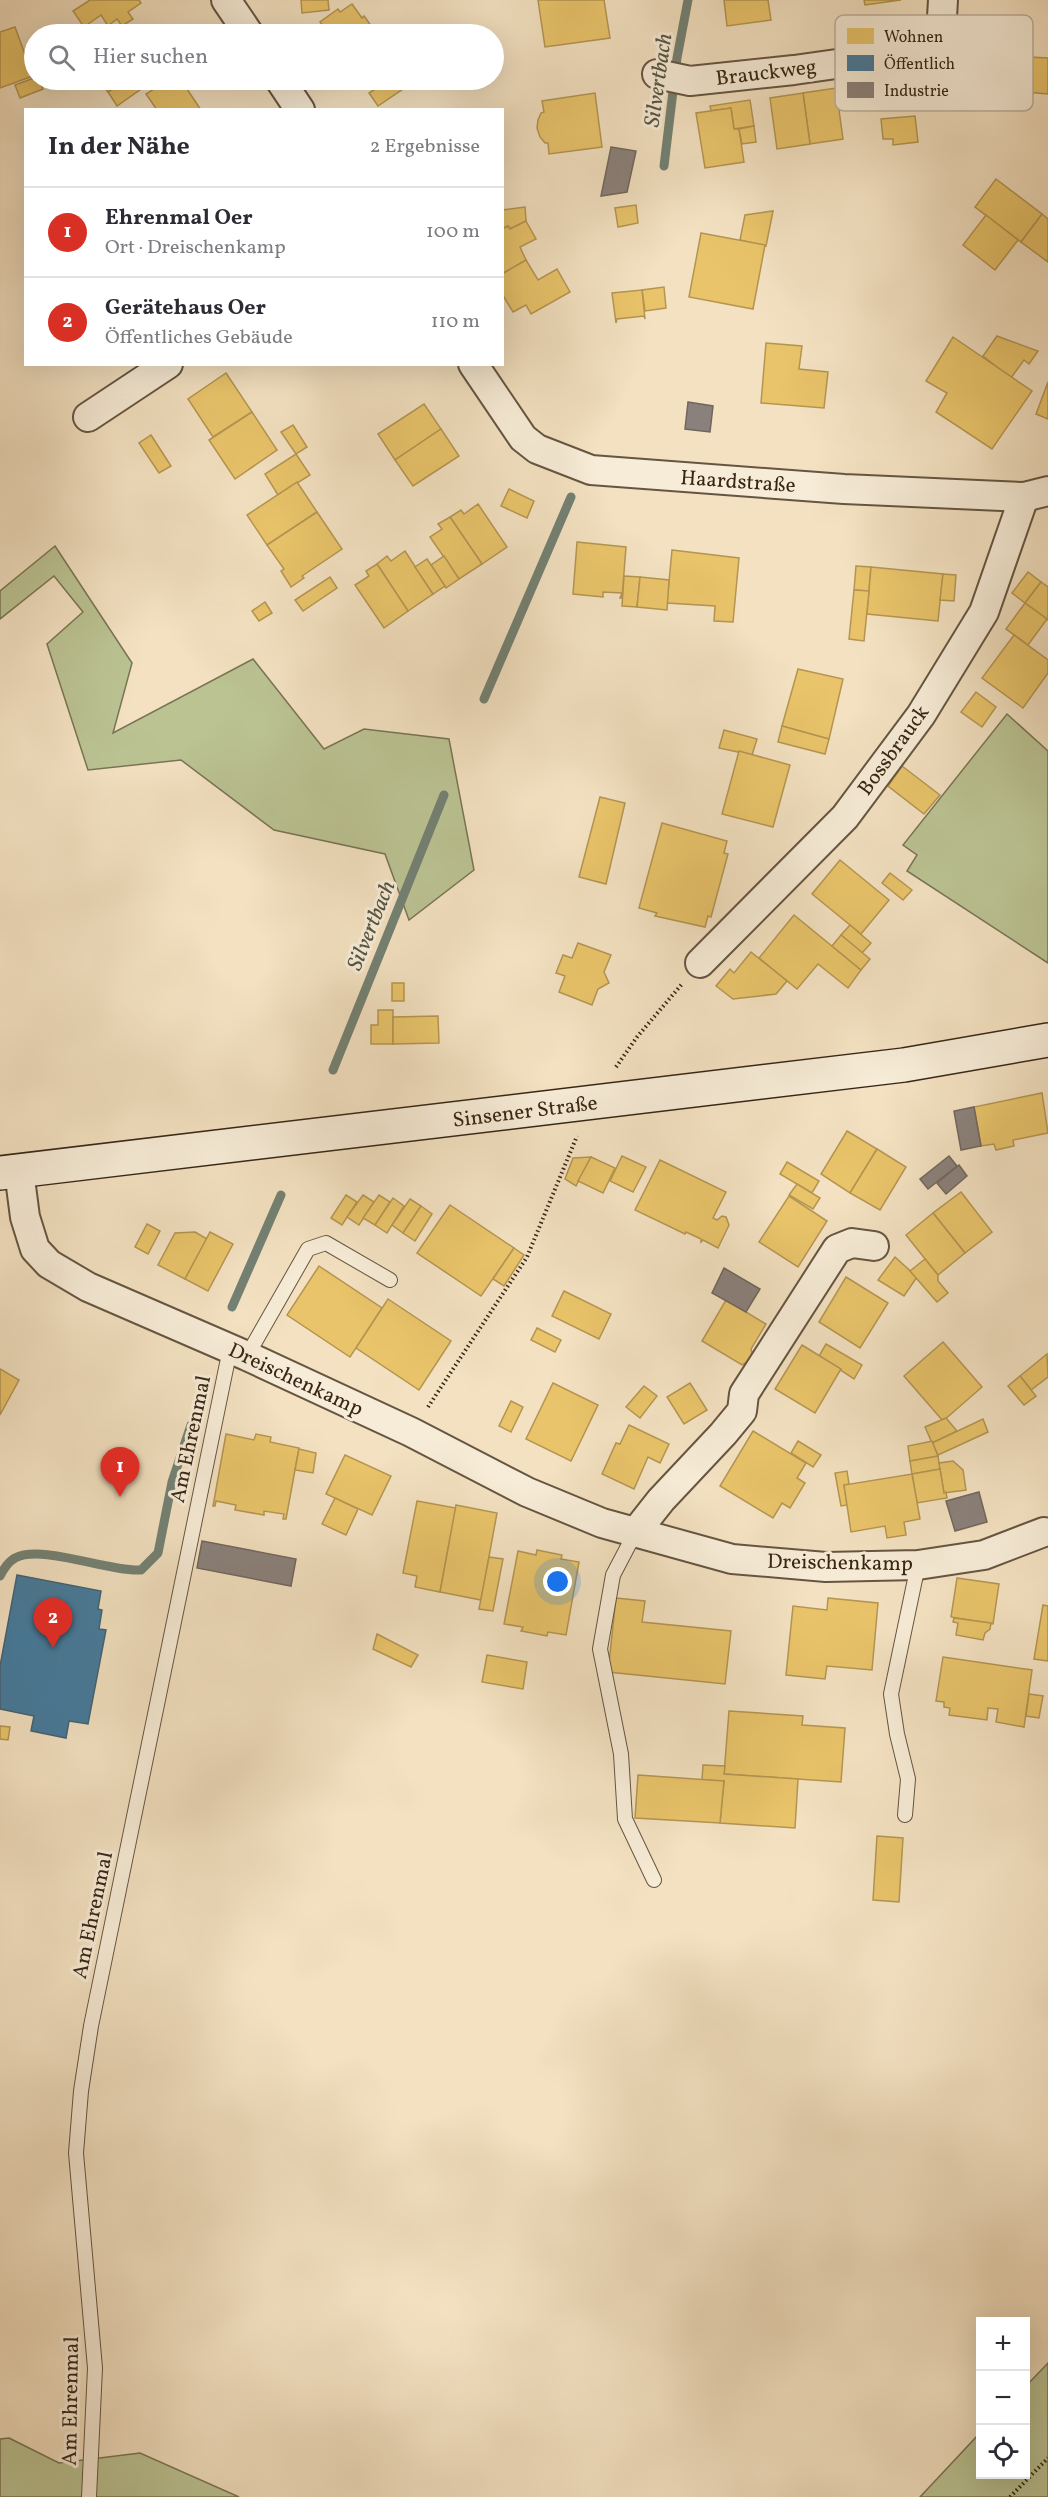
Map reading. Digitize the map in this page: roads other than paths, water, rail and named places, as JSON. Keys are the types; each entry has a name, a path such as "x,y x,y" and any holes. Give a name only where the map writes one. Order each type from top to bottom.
{"main road":[{"name":"Sinsener Straße","path":"9,1172 904,1065 1048,1040"}],"street":[{"path":"226,0 242,24"},
{"name":"Brauckweg","path":"942,15 943,0"},
{"name":"Brauckweg","path":"657,74 690,81 835,64"},
{"path":"287,90 299,108"},
{"path":"88,417 165,366"},
{"name":"Haardstraße","path":"473,366 524,438 537,448 591,470 844,489 1036,494"},
{"name":"Bossbrauck","path":"700,963 845,817 921,715 984,612 1036,494"},
{"name":"Dreischenkamp","path":"9,1172 35,1250 49,1264 88,1287 238,1352 411,1432 568,1510 635,1533 732,1559 826,1566 918,1564 984,1555 1047,1529"},
{"path":"635,1533 661,1500 742,1411 744,1394 837,1249 852,1243 874,1246"}],"lane":[{"name":"Am Ehrenmal","path":"89,2497 95,2368 76,2153 81,2091 93,2014 238,1352 309,1249 326,1243 390,1280"},
{"path":"635,1533 613,1575 600,1649 621,1754 625,1819 654,1880"},
{"path":"905,1815 908,1779 897,1734 891,1694 918,1564"}],"waterway":[{"name":"Silvertbach","path":"664,166 677,58 688,0"},
{"name":"Silvertbach","path":"484,699 571,497"},
{"name":"Silvertbach","path":"333,1070 444,795"},
{"name":"Silvertbach","path":"232,1307 281,1195"},
{"name":"Silvertbach","path":"0,1576 15,1558 41,1554 141,1570 158,1553 172,1482 191,1425"}],"place":[{"name":"Ehrenmal Oer","path":"120,1497"},
{"name":"Gerätehaus Oer","path":"53,1648"}]}
